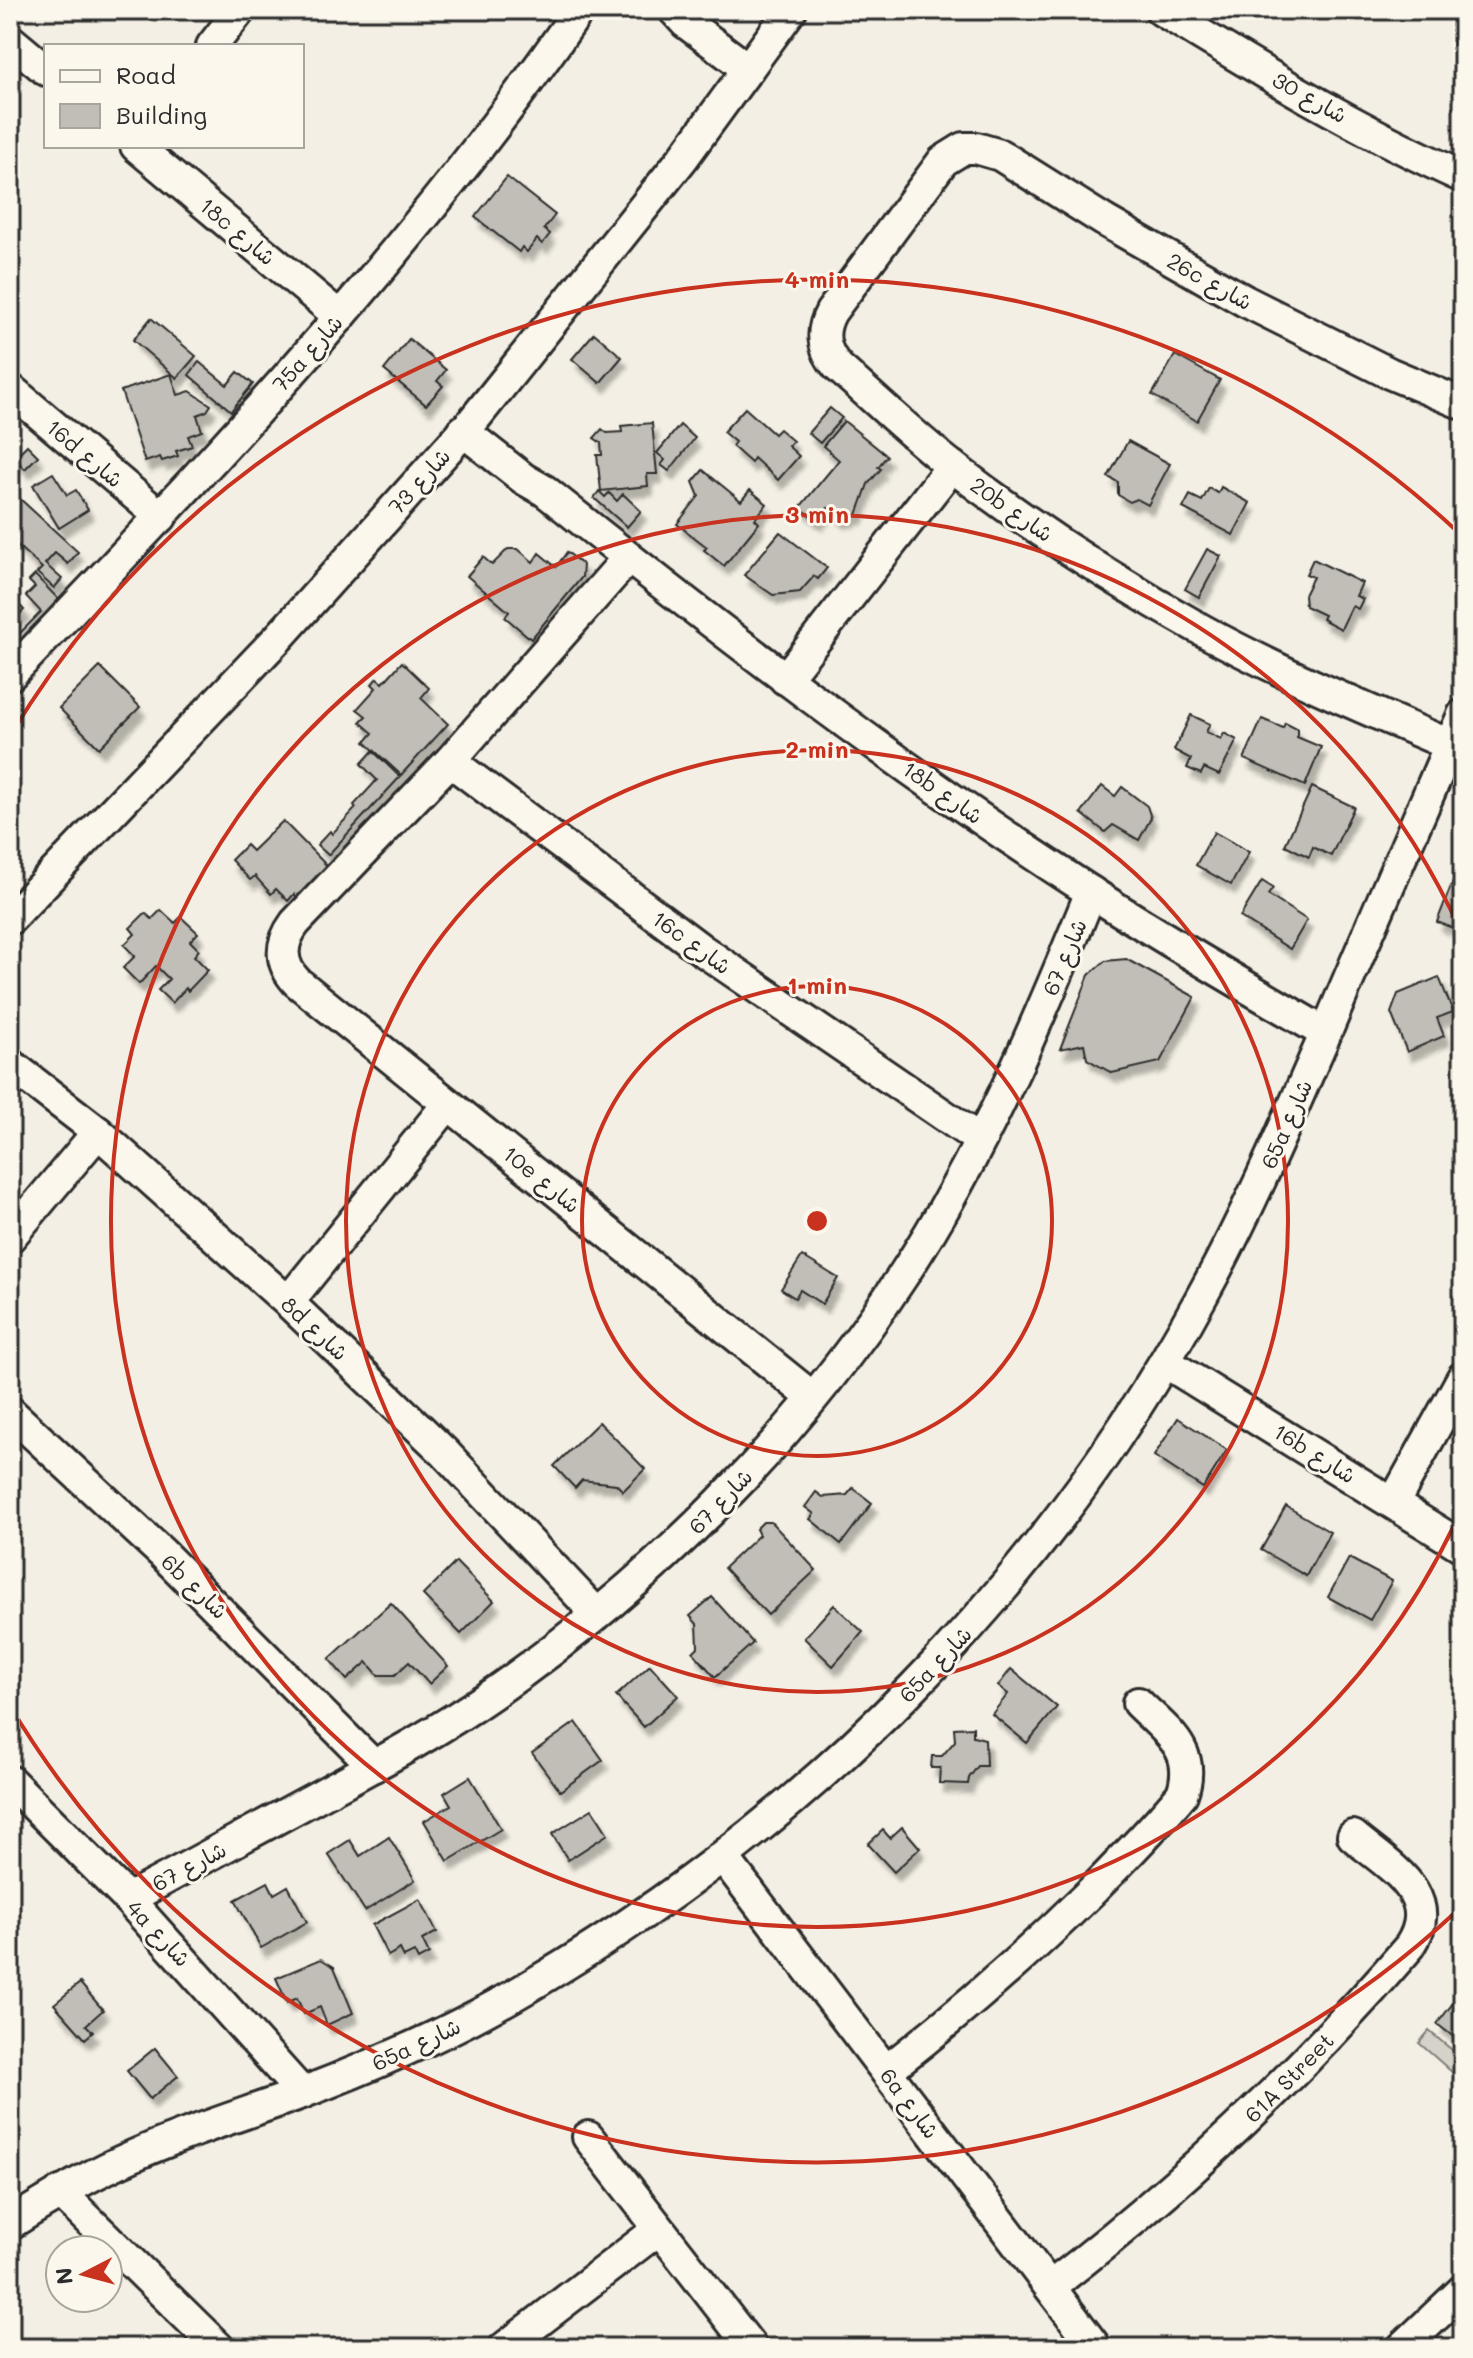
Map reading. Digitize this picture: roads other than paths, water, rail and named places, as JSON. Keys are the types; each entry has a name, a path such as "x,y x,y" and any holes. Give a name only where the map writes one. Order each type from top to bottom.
{"street":[{"path":"214,44 240,10"},
{"name":"75a شارع","path":"10,675 161,517 340,317 530,81 579,10"},
{"path":"676,10 752,64"},
{"name":"شارع 73","path":"10,919 270,647 468,426 683,158 791,10"},
{"name":"شارع 30","path":"1161,10 1260,70 1463,177"},
{"path":"10,40 44,68"},
{"name":"18c شارع","path":"138,148 340,317"},
{"name":"26c شارع","path":"964,148 988,150 1000,155 1105,221 1245,301 1389,373 1463,404"},
{"name":"20b شارع","path":"964,148 935,170 831,312 824,330 826,350 838,367 952,466 1033,525 1117,580 1203,631 1292,677 1450,745"},
{"name":"16d شارع","path":"10,389 161,517"},
{"name":"18b شارع","path":"468,426 524,479 545,491 785,679 888,753 1091,892 1325,1033"},
{"path":"785,679 952,466"},
{"path":"450,761 628,558"},
{"name":"65a شارع","path":"10,2224 60,2192 140,2152 377,2063 522,1991 603,1942 724,1858 844,1756 954,1645 1053,1526 1110,1448 1165,1362 1236,1234 1293,1112 1463,715"},
{"name":"10e شارع","path":"450,761 295,923 284,942 284,964 297,982 812,1397"},
{"name":"16c شارع","path":"450,761 702,950 980,1140"},
{"name":"شارع 67","path":"128,1899 374,1766 490,1696 597,1614 712,1511 764,1456 812,1397 860,1337 904,1274 980,1140 1039,1018 1091,892"},
{"name":"8d شارع","path":"11,1063 98,1132 288,1302 445,1453 597,1614"},
{"path":"288,1302 448,1104"},
{"path":"10,1237 98,1132"},
{"name":"16b شارع","path":"1165,1362 1463,1547"},
{"path":"1394,1502 1463,1377"},
{"name":"6b شارع","path":"10,1412 162,1553 374,1766"},
{"path":"886,2071 947,2023 1053,1929 1120,1863 1182,1794 1187,1780 1187,1765 1182,1750 1138,1703"},
{"name":"4a شارع","path":"10,1781 128,1899 302,2093"},
{"name":"61A Street","path":"1050,2287 1148,2209 1241,2125 1320,2047 1410,1946 1421,1920 1415,1892 1406,1880 1353,1836"},
{"name":"6a شارع","path":"724,1858 1096,2348"},
{"path":"588,2137 752,2348"},
{"path":"60,2192 219,2348"},
{"path":"504,2348 659,2229"},
{"path":"1402,2348 1463,2290"}]}
